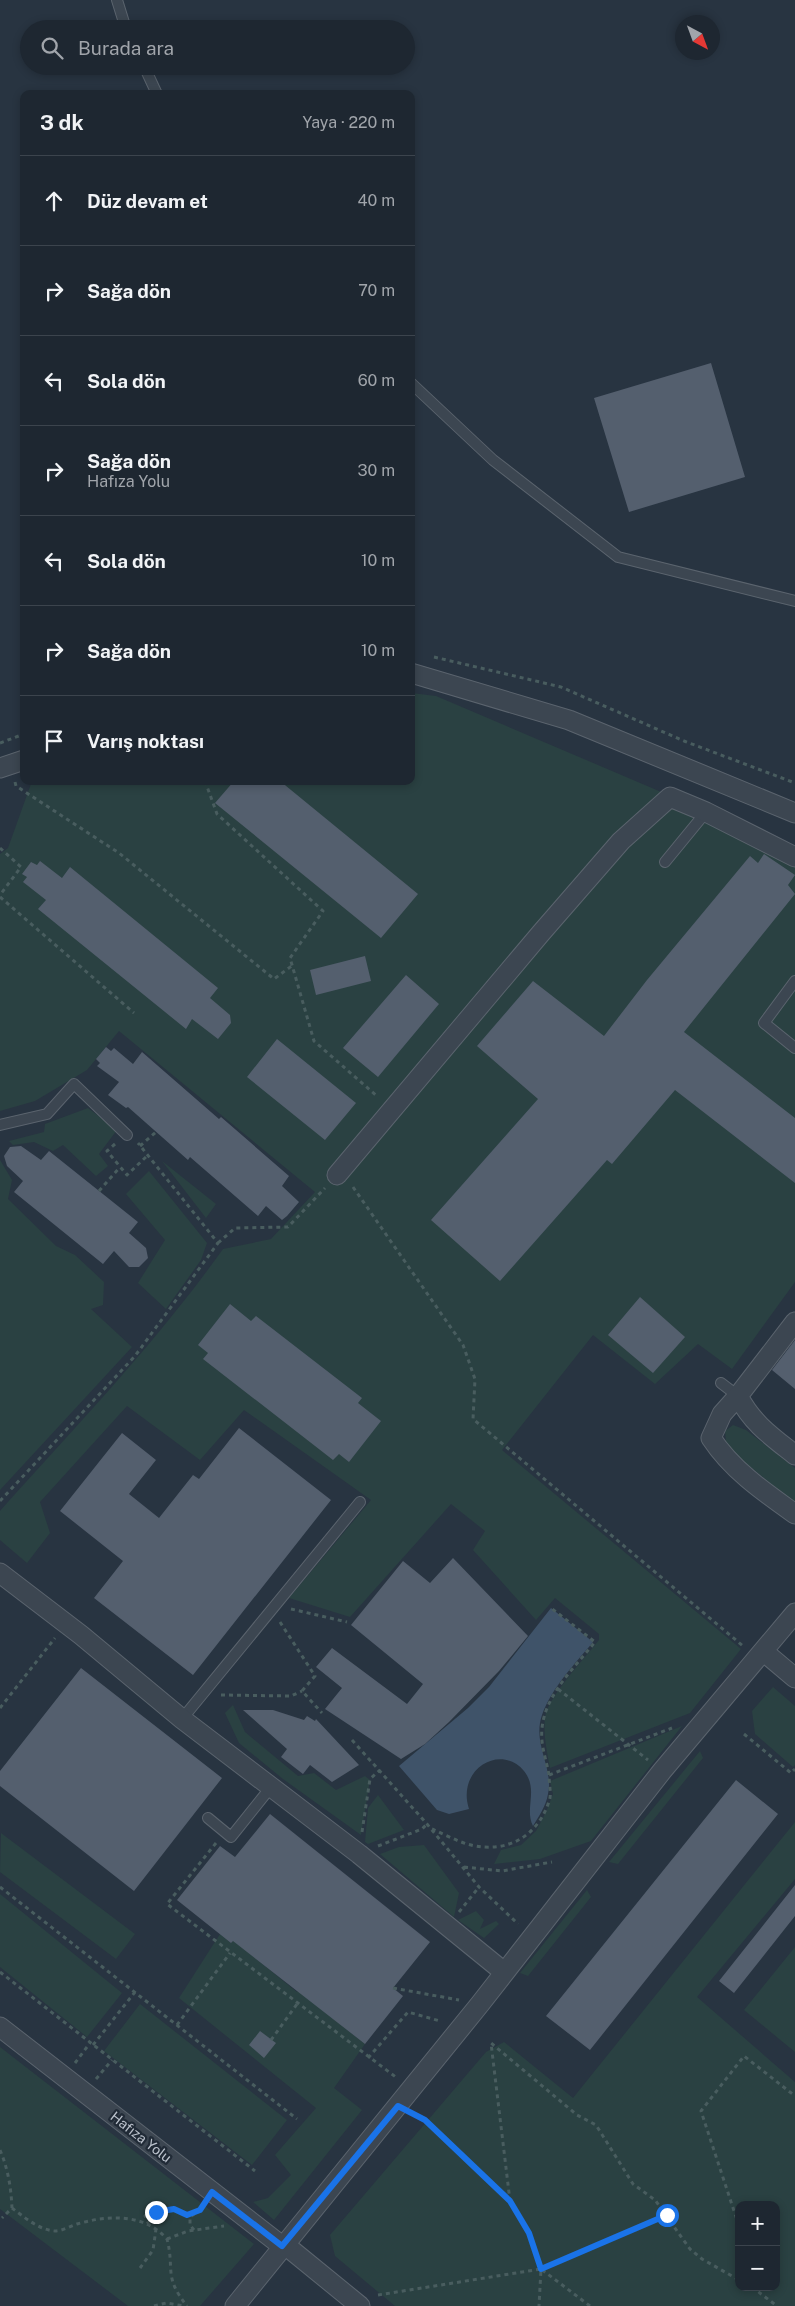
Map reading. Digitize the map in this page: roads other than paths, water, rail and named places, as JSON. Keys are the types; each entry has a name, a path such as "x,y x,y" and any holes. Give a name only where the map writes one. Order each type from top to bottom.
{"street":[{"path":"415,674 569,720 795,812"},
{"path":"337,1175 540,933 622,841 670,797 706,812 795,857"},
{"path":"795,1322 722,1414 711,1438 719,1451 750,1482 795,1514"},
{"path":"738,1396 747,1414 763,1431 795,1455"},
{"path":"0,1573 81,1635 182,1718 359,1854 504,1972"},
{"path":"235,2306 480,2004 662,1771 795,1612"},
{"path":"760,1654 795,1678"},
{"name":"Hafıza Yolu","path":"0,2027 360,2306"}],"lane":[{"path":"117,0 123,20"},
{"path":"148,75 155,90"},
{"path":"415,386 493,460 618,557 795,601"},
{"path":"665,862 706,812"},
{"path":"795,981 764,1023 795,1048"},
{"path":"0,1125 47,1114 74,1084 127,1134"},
{"path":"721,1382 738,1396"},
{"path":"182,1718 360,1502"},
{"path":"208,1818 231,1838 271,1787"}],"water":[{"path":"551,1608 593,1642 558,1685 542,1715 540,1726 541,1746 549,1784 547,1798 540,1815 533,1826 530,1812 531,1792 528,1778 524,1771 514,1763 504,1760 493,1760 475,1772 469,1782 467,1795 469,1809 449,1814 437,1810 399,1766 468,1708 489,1687"}]}
